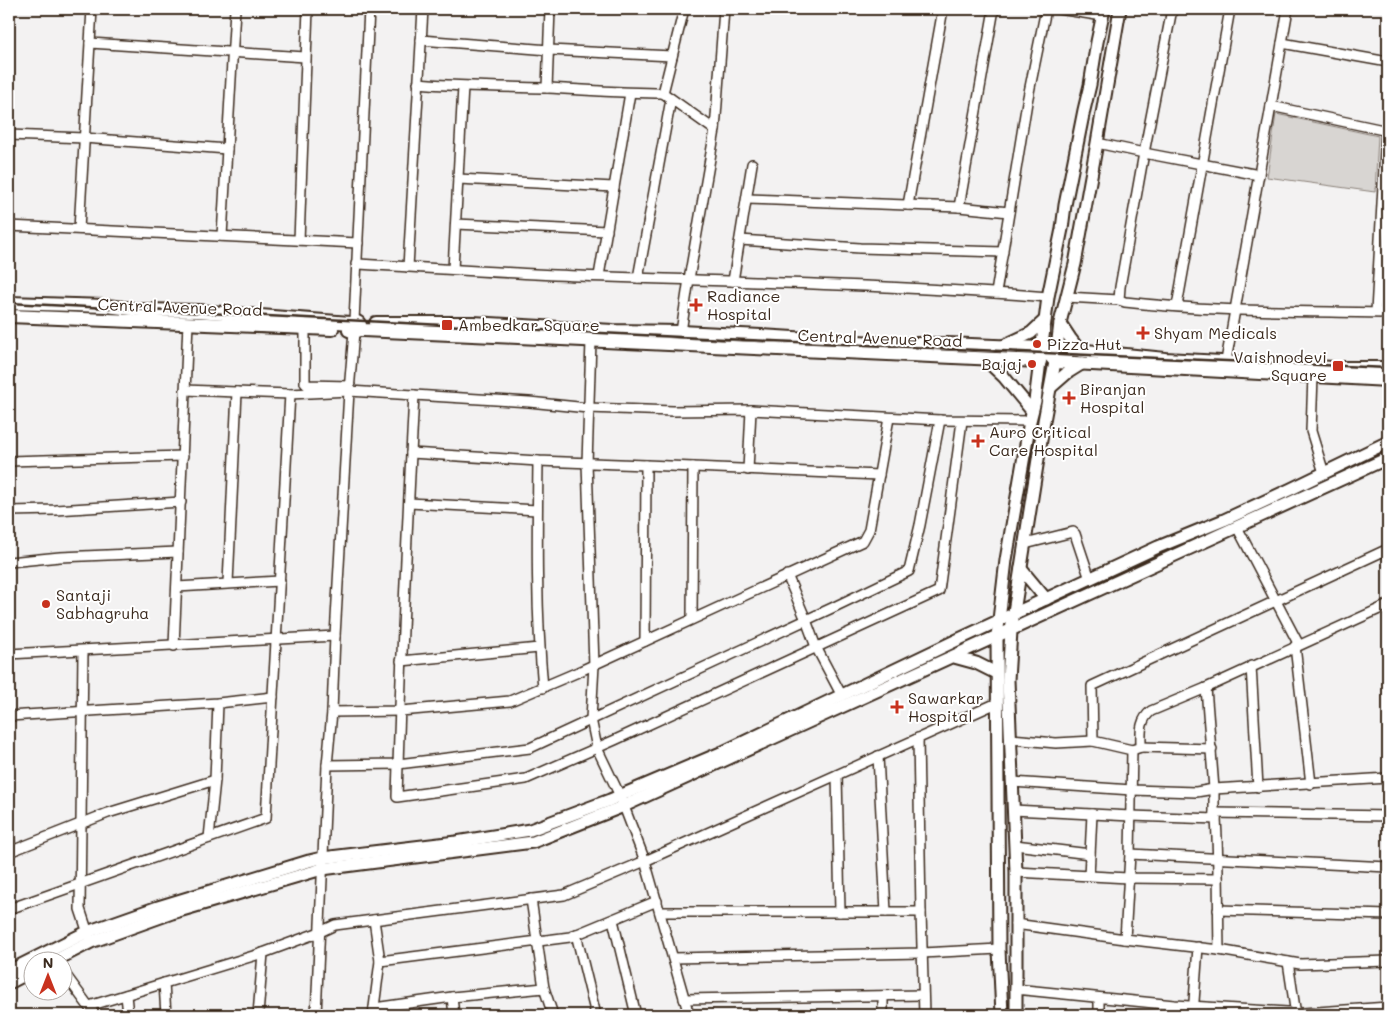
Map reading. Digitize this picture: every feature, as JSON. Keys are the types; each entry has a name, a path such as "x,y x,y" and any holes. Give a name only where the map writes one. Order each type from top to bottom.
{"main road":[{"path":"1002,1015 999,949 996,673 997,637 1006,560 1031,416 1060,323 1075,264 1120,9"},
{"path":"1016,1015 1016,872 1008,680 1011,631 1044,421 1051,388 1045,320 1048,297 1104,12"},
{"path":"9,303 198,311 354,327 473,324 814,338 890,344 1003,346 1049,355 1313,376 1388,380"},
{"name":"Central Avenue Road","path":"9,316 305,328 354,327 591,341 985,359 1049,355"},
{"path":"1003,346 1031,333 1045,320"},
{"path":"1060,323 1082,357"},
{"path":"1051,388 1082,357 1226,361 1334,368 1388,368"},
{"path":"985,359 1004,377 1031,416"},
{"path":"622,801 999,620 1158,547 1224,520 1388,442"},
{"path":"9,972 158,907 308,861 322,863 530,830 622,801 954,657 1388,458"},
{"path":"1021,569 1046,599"},
{"path":"954,657 976,663 996,673"},
{"path":"999,922 1015,924"},
{"path":"67,952 89,937"},
{"path":"999,949 1016,948"},
{"path":"9,983 22,976"}],"street":[{"path":"79,230 92,9"},
{"path":"222,236 234,9"},
{"path":"299,240 308,9"},
{"path":"316,1015 327,765 332,712 354,327 369,9"},
{"path":"408,267 423,9"},
{"path":"547,88 550,9"},
{"path":"663,93 684,9"},
{"path":"682,332 689,279 715,130 724,9"},
{"path":"908,205 944,9"},
{"path":"959,207 994,9"},
{"path":"996,293 1027,102 1046,9"},
{"path":"1059,9 1104,12"},
{"path":"1119,300 1144,153 1172,9"},
{"path":"1177,306 1230,9"},
{"path":"1226,361 1288,9"},
{"path":"421,40 549,50 672,56"},
{"path":"90,43 306,57"},
{"path":"1282,43 1388,62"},
{"path":"418,83 463,87 547,88 663,93 715,130"},
{"path":"453,269 463,87"},
{"path":"599,276 630,93"},
{"path":"638,278 671,99"},
{"path":"1271,106 1387,131 1376,312"},
{"path":"9,135 84,138 227,149"},
{"path":"1097,143 1259,174"},
{"path":"733,281 752,164"},
{"path":"458,179 614,187"},
{"path":"747,199 959,207 1009,212"},
{"path":"456,224 607,231"},
{"path":"9,226 358,243"},
{"path":"740,240 860,248 1003,252"},
{"path":"356,264 996,293 1048,297"},
{"path":"1066,297 1235,309 1388,313"},
{"path":"174,646 188,323"},
{"path":"305,328 305,383 307,385 588,408 673,411 751,410 962,421 1031,416"},
{"path":"591,341 587,463 594,665 591,720 597,748 622,801 645,861 689,1015"},
{"path":"1313,376 1311,431 1324,473"},
{"path":"185,390 290,394 349,389"},
{"path":"228,583 237,392"},
{"path":"9,909 266,818 290,394"},
{"path":"414,395 401,660 397,797 526,779 939,591 962,421"},
{"path":"748,470 751,410"},
{"path":"332,712 401,711 510,702 863,541 870,530 889,418"},
{"path":"327,765 398,764 530,748 909,571 920,525 940,420"},
{"path":"411,454 879,475"},
{"path":"9,461 183,456"},
{"path":"538,461 539,648 543,688"},
{"path":"645,641 646,465"},
{"path":"692,619 694,467"},
{"path":"9,511 180,502"},
{"path":"409,503 537,510"},
{"path":"1237,527 1297,646 1311,784"},
{"path":"1025,544 1073,532 1090,579"},
{"path":"1093,742 1092,686 1388,549"},
{"path":"9,562 178,552"},
{"path":"787,575 816,648 842,696"},
{"path":"177,587 280,581"},
{"path":"1124,939 1132,790 1136,749 1145,717 1151,711 1388,605"},
{"path":"9,654 335,636"},
{"path":"401,660 539,648"},
{"path":"83,650 80,909 89,937"},
{"path":"1251,666 1258,786"},
{"path":"1206,688 1212,749 1218,858 1219,950"},
{"path":"9,716 218,703 274,697"},
{"path":"209,838 216,780 218,703"},
{"path":"89,1006 263,952 335,925 564,895 645,861 997,703"},
{"path":"918,738 924,1015"},
{"path":"1011,739 1056,743 1093,742 1136,749 1212,749"},
{"path":"878,756 886,912"},
{"path":"837,775 840,912"},
{"path":"1012,782 1196,792 1214,789 1388,778"},
{"path":"9,827 9,851 108,814 216,780"},
{"path":"1013,810 1131,816 1388,816"},
{"path":"1089,876 1092,814"},
{"path":"1015,845 1090,854"},
{"path":"1130,854 1388,866"},
{"path":"1016,872 1128,878 1218,879"},
{"path":"531,899 544,988 553,1015"},
{"path":"380,961 570,937 657,901"},
{"path":"1218,910 1388,915"},
{"path":"660,912 921,912"},
{"path":"374,920 380,961 374,1012 452,996 544,988"},
{"path":"613,920 636,1015"},
{"path":"1015,924 1198,947 1300,964 1388,961"},
{"path":"576,934 596,1015"},
{"path":"1193,1011 1198,947"},
{"path":"673,958 999,949"},
{"path":"258,1015 263,952"},
{"path":"1288,962 1296,1014"},
{"path":"72,983 96,1015"},
{"path":"164,983 166,1015"},
{"path":"1015,989 1193,1011 1296,1014 1388,1007"},
{"path":"126,995 128,1015"},
{"path":"684,999 923,995"},
{"path":"452,996 454,1015"},
{"path":"883,996 883,1015"},
{"path":"1099,998 1099,1015"}],"shaded area":[{"path":"1276,114 1378,136 1375,192 1267,177"}],"railway":[{"path":"9,303 680,337 1388,368"}],"place":[{"name":"Radiance Hospital","path":"696,305"},
{"name":"Ambedkar Square","path":"447,325"},
{"name":"Shyam Medicals","path":"1143,333"},
{"name":"Pizza Hut","path":"1037,344"},
{"name":"Bajaj","path":"1032,364"},
{"name":"Vaishnodevi Square","path":"1338,366"},
{"name":"Biranjan Hospital","path":"1069,398"},
{"name":"Auro Critical Care Hospital","path":"978,441"},
{"name":"Santaji Sabhagruha","path":"46,604"},
{"name":"Sawarkar Hospital","path":"897,707"}]}
